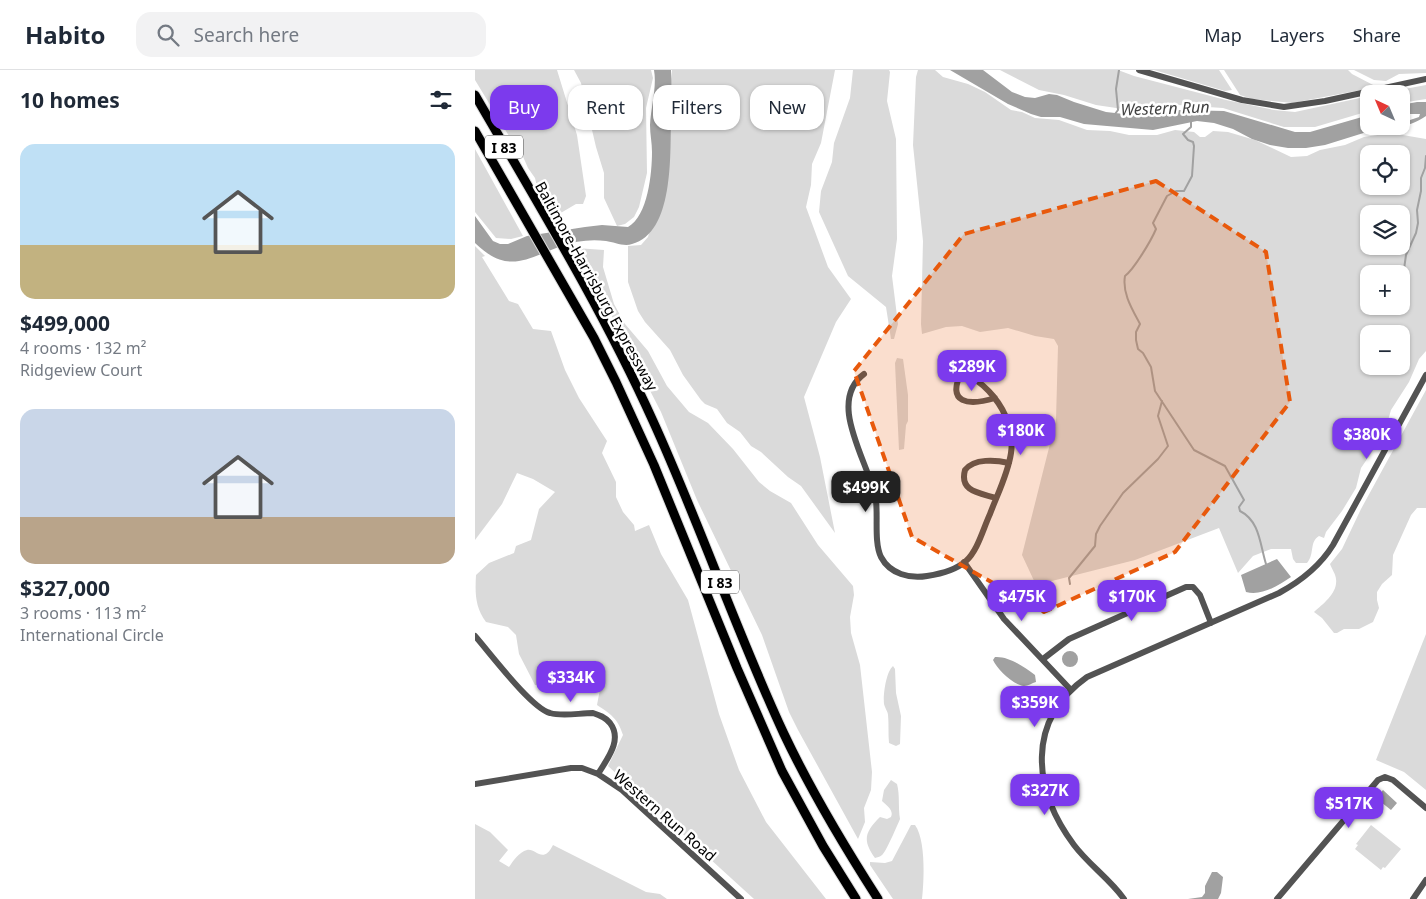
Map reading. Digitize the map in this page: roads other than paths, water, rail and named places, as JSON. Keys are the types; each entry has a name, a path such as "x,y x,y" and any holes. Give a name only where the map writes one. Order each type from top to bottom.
{"highway":[{"name":"Baltimore-Harrisburg Expressway","path":"475,95 608,329 656,426 685,492 753,662 785,735 819,800 878,899"},
{"name":"Baltimore-Harrisburg Expressway","path":"475,131 594,338 639,431 737,668 782,771 823,846 856,899"}],"street":[{"path":"1139,70 1242,100 1284,107 1325,101 1426,79"},
{"path":"864,374 856,380 851,390 849,416 853,438 871,480 876,500 878,542 881,558 898,574 924,577 937,575 964,562 971,555 996,498 1009,463 1011,451 1010,435 1003,413 995,398 972,377 962,371 943,367"},
{"path":"962,371 956,383 956,392 961,400 967,403 995,398"},
{"path":"1123,899 1117,889 1075,847 1050,802 1041,758 1045,733 1055,709 1071,690 1087,677 1289,588 1306,576 1326,556 1426,374"},
{"path":"996,498 971,490 966,486 964,482 965,470 973,463 995,461 1009,463"},
{"path":"964,562 1004,619 1071,690"},
{"path":"1043,659 1069,639 1187,586 1193,587 1200,595 1211,623"},
{"path":"475,636 528,698 543,710 558,714 598,714 609,722 615,736 615,743 598,774"},
{"name":"Western Run Road","path":"475,784 571,768 582,768 598,774 637,803 741,899"},
{"path":"1277,899 1378,780 1385,777 1393,780 1426,808"},
{"path":"1413,899 1426,880"}],"waterway":[{"name":"Western Run","path":"1115,114 1118,110 1116,89 1119,70"},
{"name":"Western Run","path":"1191,122 1191,127 1183,134 1188,140 1193,142 1194,146 1192,176 1184,191 1176,191 1167,196 1153,223 1156,229 1154,234 1125,276 1125,289 1128,301 1140,324 1136,332 1138,349 1143,353 1151,367 1155,391 1194,450 1225,466 1244,500 1239,507 1240,511 1247,515 1255,527 1266,564"},
{"path":"1405,265 1406,255 1416,233 1418,223 1417,210 1426,156"},
{"path":"1070,584 1069,578 1095,546 1096,534 1100,526 1123,493 1158,459 1168,446 1158,416 1162,401"}]}
